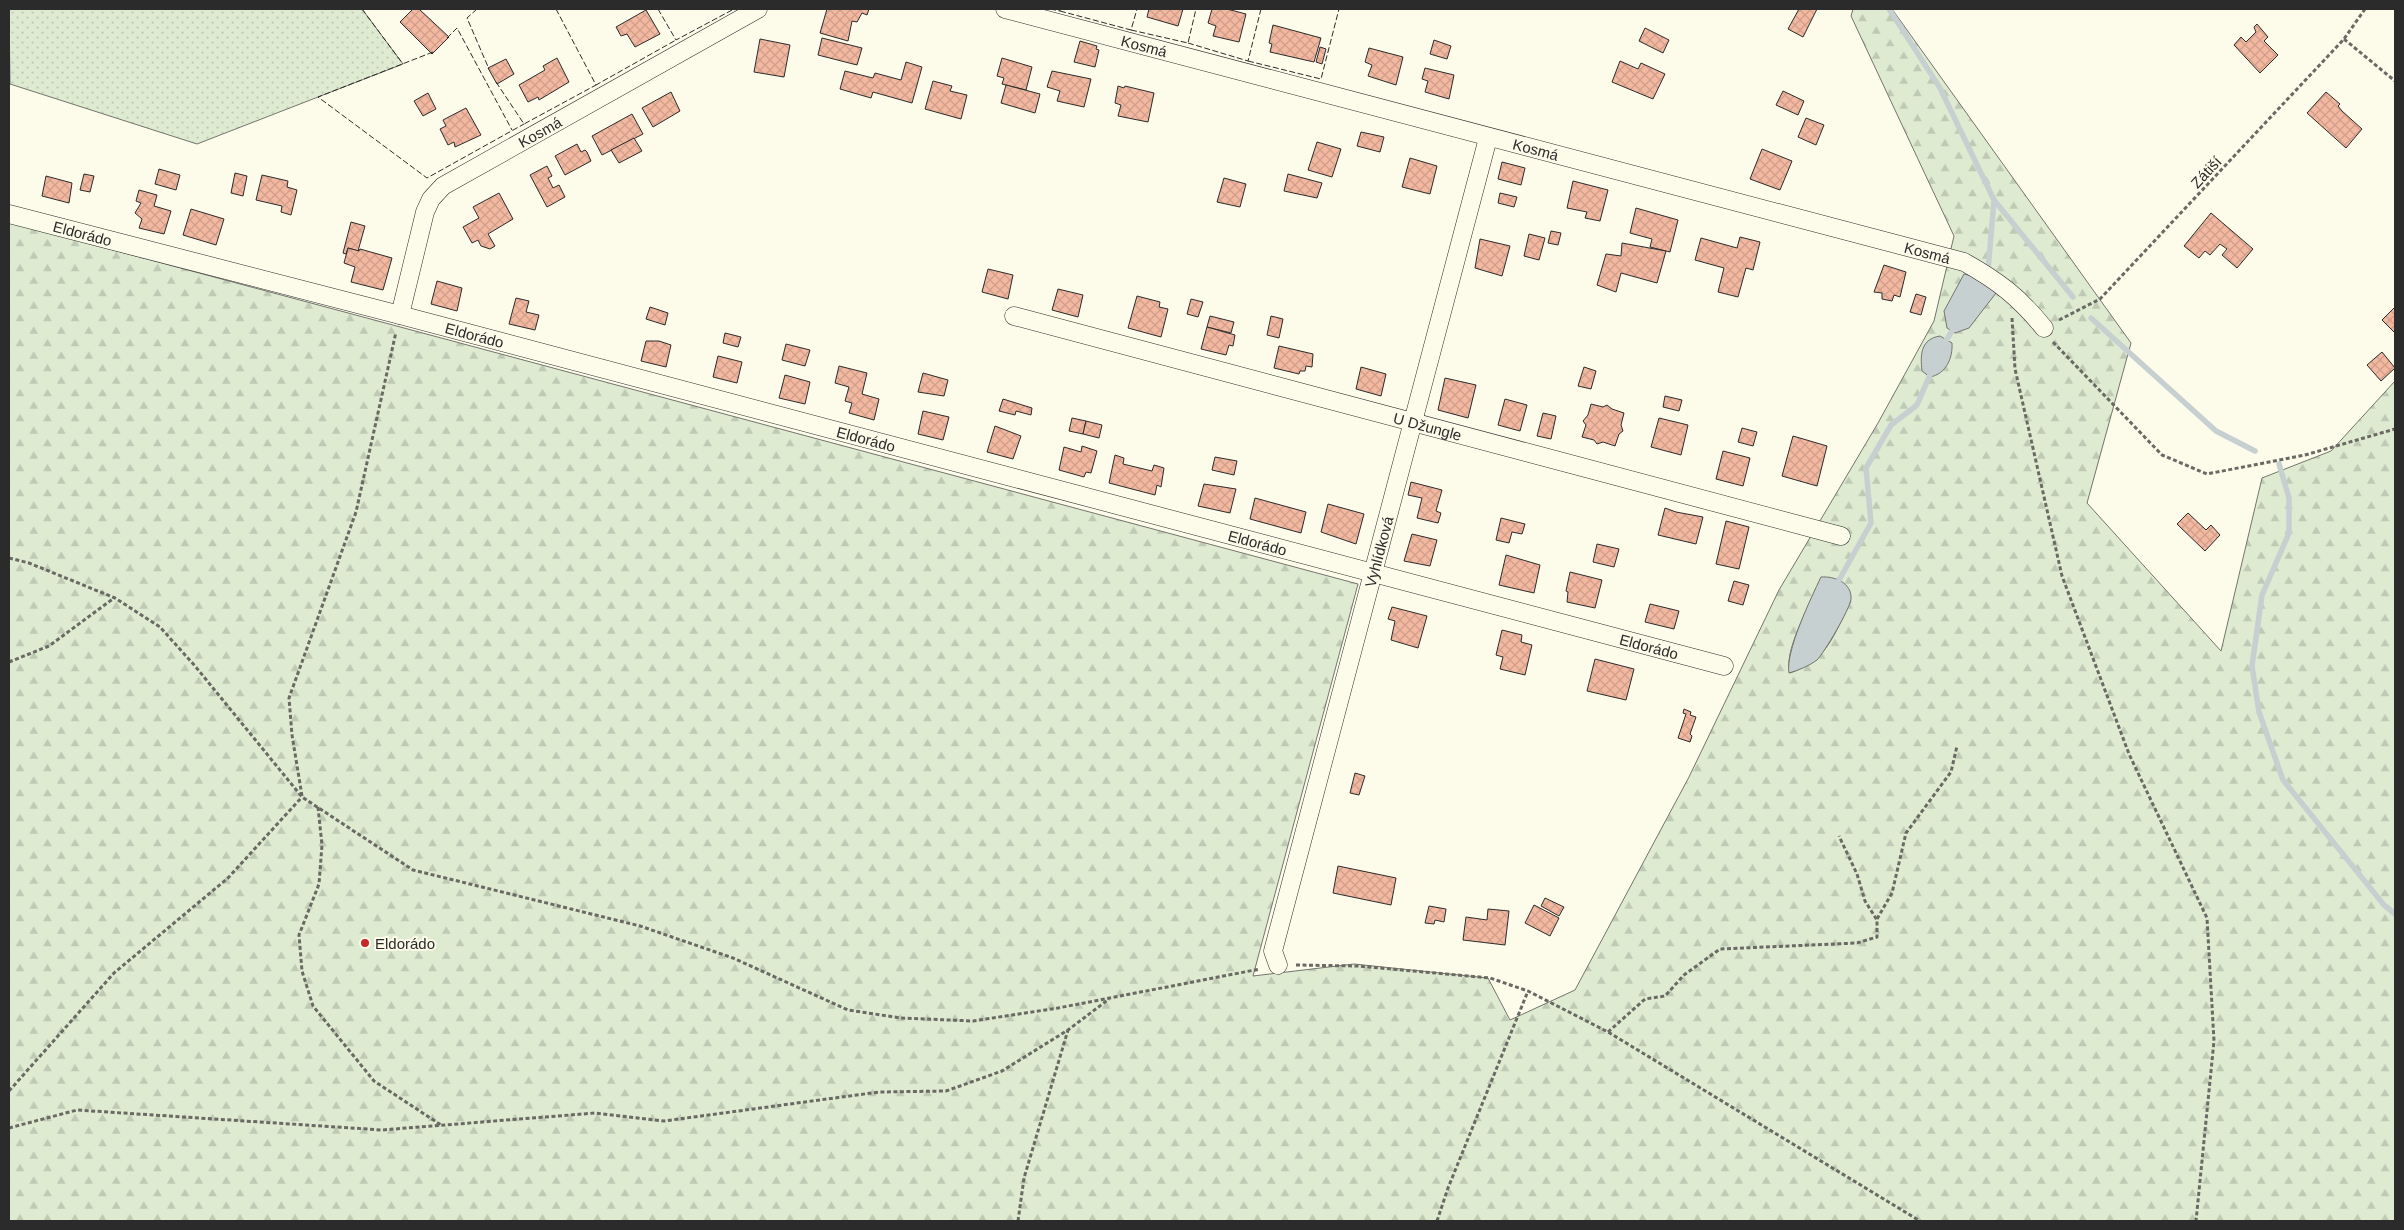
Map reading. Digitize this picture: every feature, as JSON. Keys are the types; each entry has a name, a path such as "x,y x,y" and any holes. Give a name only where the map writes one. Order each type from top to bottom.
{"street":[{"name":"Kosmá","path":"400,315 425,212 431,199 442,186 758,9"},
{"name":"Kosmá","path":"1005,9 1488,138 1964,262 1995,279 2026,306 2044,328"},
{"name":"Vyhlídková","path":"1278,965 1273,951 1371,574 1488,138"},
{"name":"Eldorádo","path":"9,214 400,315 1371,574 1724,666"},
{"name":"U Džungle","path":"1014,316 1841,536"}],"path":[{"name":"Zátiší","path":"2044,328 2100,299 2344,39 2365,9"},
{"path":"2344,39 2395,81"},
{"path":"2010,292 2015,369 2062,576 2129,754 2207,918 2214,1041 2196,1221"},
{"path":"302,797 292,736 289,698 356,512 400,315"},
{"path":"2044,328 2053,343 2162,455 2207,474 2305,455 2395,429"},
{"path":"9,558 29,563 115,598 160,627 195,666 302,797 413,870 640,926 733,958 848,1010 901,1018 973,1022 1058,1008 1278,965 1358,966 1490,978 1528,991 1608,1032 1920,1221"},
{"path":"9,662 48,646 115,598"},
{"path":"1608,1032 1645,999 1665,996 1684,975 1720,949 1857,943 1877,937 1877,920 1892,893 1906,833 1950,772 1957,746"},
{"path":"9,1091 114,973 228,878 302,797"},
{"path":"318,807 322,845 320,884 299,935 302,971 313,1006 374,1081 441,1125"},
{"path":"1838,836 1857,874 1866,901 1877,920"},
{"path":"1437,1221 1448,1188 1528,991"},
{"path":"9,1128 77,1110 382,1130 595,1113 664,1121 880,1092 946,1091 1002,1071 1068,1030 1112,997"},
{"path":"1018,1221 1024,1178 1068,1030"}],"green space":[{"path":"9,9 362,9 403,64 197,144 10,84"},
{"path":"1853,9 1892,9 2131,343 2087,503 2221,651 2262,478 2331,451 2395,381 2395,1221 9,1221 9,222 1358,584 1253,976 1354,964 1488,978 1510,1020 1575,990 1689,777 1779,590 1878,423 1934,321 1954,236 1851,16","holes":["1816,588 1851,601 1834,635 1822,653 1803,668 1790,673 1789,664 1793,643"]}],"shaded area":[{"path":"1964,274 1988,282 1996,293 1969,328 1955,333 1947,328 1944,311"},
{"path":"1940,336 1952,343 1950,360 1940,373 1930,377 1922,371 1921,359 1923,348 1929,340"},
{"path":"1821,577 1837,579 1846,585 1851,593 1850,604 1836,631 1817,660 1804,668 1789,673 1791,652 1795,639 1805,611"}],"building":[{"path":"413,9 419,9 449,37 432,54 400,22"},
{"path":"827,9 869,9 867,15 862,13 857,22 852,21 848,41 820,33"},
{"path":"1149,9 1183,9 1178,26 1147,17"},
{"path":"1212,9 1227,9 1246,14 1239,42 1213,36 1216,26 1208,23"},
{"path":"1799,9 1817,9 1803,37 1788,29"},
{"path":"646,10 660,34 635,47 627,34 621,36 616,27"},
{"path":"2257,24 2268,37 2264,41 2278,55 2260,73 2234,45 2241,37 2246,42 2256,32 2254,27"},
{"path":"1273,25 1321,38 1314,62 1270,52 1272,44 1269,43"},
{"path":"1645,28 1669,40 1663,53 1639,41"},
{"path":"822,38 862,48 857,65 818,55"},
{"path":"760,39 790,45 784,77 754,72"},
{"path":"1434,40 1451,46 1447,59 1430,54"},
{"path":"1080,41 1097,46 1096,49 1099,50 1095,67 1074,62"},
{"path":"1320,47 1326,49 1322,64 1316,62"},
{"path":"1369,48 1403,57 1396,85 1368,76 1372,65 1365,62"},
{"path":"557,58 569,82 539,100 538,97 528,102 519,85 545,70 543,66"},
{"path":"1002,58 1032,67 1026,90 1002,84 1004,78 997,76"},
{"path":"506,59 514,74 497,84 488,68"},
{"path":"1620,61 1638,69 1641,63 1665,74 1653,99 1612,82"},
{"path":"906,62 922,67 912,103 873,92 871,98 840,89 845,71 873,78 875,73 901,80"},
{"path":"1425,68 1454,75 1449,99 1425,92 1428,81 1422,79"},
{"path":"1052,71 1091,79 1084,107 1057,101 1060,91 1047,87"},
{"path":"933,81 952,86 950,91 967,95 961,119 925,109"},
{"path":"1006,85 1040,94 1035,113 1001,103"},
{"path":"1118,86 1154,93 1148,122 1118,116 1121,105 1115,103"},
{"path":"1783,91 1804,101 1798,115 1776,105"},
{"path":"671,92 680,111 653,127 642,108"},
{"path":"2326,92 2340,104 2338,106 2342,111 2362,129 2346,148 2307,113"},
{"path":"428,93 436,109 423,116 414,101"},
{"path":"466,108 481,135 455,147 454,142 448,145 440,129 446,126 443,120"},
{"path":"632,114 643,134 602,155 592,136"},
{"path":"1806,118 1824,125 1816,145 1798,137"},
{"path":"1361,132 1384,137 1380,152 1357,146"},
{"path":"634,138 642,151 619,163 611,150"},
{"path":"1317,142 1341,149 1332,177 1308,170"},
{"path":"577,144 581,152 585,150 587,152 591,161 565,175 555,156"},
{"path":"1762,149 1792,161 1780,190 1750,179"},
{"path":"1410,158 1437,166 1430,194 1402,187"},
{"path":"1502,162 1525,168 1521,185 1498,179"},
{"path":"547,166 552,176 548,178 553,188 559,185 565,197 547,207 530,175"},
{"path":"159,169 180,175 176,190 155,184"},
{"path":"235,173 247,176 243,196 231,193"},
{"path":"84,174 94,176 90,192 80,190"},
{"path":"1288,174 1322,183 1317,198 1284,191"},
{"path":"262,175 288,181 287,187 297,190 291,215 281,212 282,206 256,200"},
{"path":"46,176 72,183 69,203 42,196"},
{"path":"1224,178 1246,184 1240,207 1217,202"},
{"path":"1573,181 1608,190 1600,221 1585,218 1587,212 1567,208"},
{"path":"139,190 157,195 154,206 171,211 164,234 139,228 142,219 135,213 141,203 136,201"},
{"path":"499,193 513,219 488,234 495,246 490,249 481,246 478,240 472,243 463,227 479,218 473,207"},
{"path":"1500,193 1517,197 1514,207 1498,203"},
{"path":"1636,208 1678,220 1670,252 1650,247 1652,239 1630,233"},
{"path":"191,209 224,219 216,245 183,235"},
{"path":"2211,213 2253,249 2237,268 2222,255 2227,249 2220,244 2210,255 2205,251 2199,258 2184,246"},
{"path":"351,222 365,226 358,251 348,248 346,254 343,253"},
{"path":"1551,231 1561,233 1558,245 1548,243"},
{"path":"1529,234 1545,238 1539,260 1524,256"},
{"path":"1740,237 1760,242 1753,270 1746,268 1738,297 1718,292 1724,268 1695,260 1701,238 1737,248"},
{"path":"1480,239 1510,246 1502,276 1475,268"},
{"path":"1622,243 1666,251 1657,283 1621,273 1616,292 1597,285 1606,254 1621,256"},
{"path":"348,248 359,251 360,249 392,258 383,290 351,282 355,267 344,263"},
{"path":"1884,265 1906,272 1900,297 1894,295 1892,301 1882,299 1882,293 1874,292"},
{"path":"988,269 1013,275 1008,299 982,292"},
{"path":"437,281 462,288 457,311 431,304"},
{"path":"1058,289 1083,295 1078,317 1052,310"},
{"path":"1916,294 1926,297 1921,315 1910,312"},
{"path":"1137,296 1160,302 1159,307 1168,309 1161,337 1128,328"},
{"path":"516,298 529,301 526,312 539,315 535,330 509,324"},
{"path":"1191,299 1203,302 1198,317 1187,314"},
{"path":"650,307 668,313 665,325 646,319"},
{"path":"2395,307 2395,333 2382,320"},
{"path":"1210,316 1234,322 1231,333 1207,327"},
{"path":"1271,316 1283,319 1279,338 1267,335"},
{"path":"1207,327 1235,335 1233,346 1229,345 1226,355 1201,349"},
{"path":"725,333 741,337 738,347 723,343"},
{"path":"646,341 659,341 671,345 666,367 641,361"},
{"path":"786,344 810,350 805,366 782,360"},
{"path":"1279,346 1313,354 1312,367 1306,366 1305,371 1300,371 1299,374 1274,368"},
{"path":"2382,352 2395,368 2381,381 2367,365"},
{"path":"718,356 742,362 737,383 713,377"},
{"path":"839,366 867,373 862,394 879,399 874,420 849,413 852,403 845,401 849,387 835,383"},
{"path":"1361,367 1386,374 1381,396 1356,389"},
{"path":"1584,367 1596,371 1591,389 1578,386"},
{"path":"923,373 948,380 944,396 918,392"},
{"path":"785,375 810,382 805,404 779,398"},
{"path":"1445,378 1476,385 1468,418 1438,410"},
{"path":"1665,396 1682,400 1679,411 1663,407"},
{"path":"1003,399 1032,408 1031,415 1016,411 1015,415 999,411"},
{"path":"1505,399 1527,405 1520,431 1498,425"},
{"path":"1591,404 1603,407 1607,405 1624,413 1621,425 1623,431 1619,434 1615,446 1603,442 1597,444 1594,440 1582,437 1586,425 1583,421 1588,415"},
{"path":"923,411 949,417 943,440 918,434"},
{"path":"1543,413 1556,416 1551,439 1537,436"},
{"path":"1072,418 1086,421 1083,434 1069,431"},
{"path":"1659,418 1688,425 1681,455 1651,447"},
{"path":"1086,421 1102,425 1099,438 1083,434"},
{"path":"995,426 1021,436 1013,459 987,452"},
{"path":"1742,428 1757,432 1753,446 1738,442"},
{"path":"1793,436 1827,446 1817,486 1782,476"},
{"path":"1082,446 1097,451 1091,473 1086,472 1084,477 1059,470 1064,447 1081,452"},
{"path":"1723,451 1750,458 1743,486 1716,479"},
{"path":"1115,455 1124,458 1123,464 1152,471 1154,465 1164,468 1161,487 1157,485 1155,495 1109,483"},
{"path":"1215,457 1237,461 1234,475 1212,470"},
{"path":"1411,482 1442,490 1436,511 1441,513 1438,523 1417,518 1422,498 1408,495"},
{"path":"1204,484 1236,489 1230,513 1198,506"},
{"path":"1255,498 1306,512 1301,533 1250,519"},
{"path":"1328,504 1364,514 1356,544 1321,532"},
{"path":"1665,508 1703,517 1696,544 1658,535"},
{"path":"2188,513 2206,530 2211,525 2220,535 2205,551 2177,524"},
{"path":"1501,518 1525,524 1522,534 1512,532 1509,543 1496,540"},
{"path":"1726,521 1749,527 1739,569 1716,564"},
{"path":"1412,534 1437,540 1430,566 1404,561"},
{"path":"1597,544 1619,549 1614,567 1593,562"},
{"path":"1506,555 1540,565 1534,593 1499,585"},
{"path":"1570,572 1602,580 1595,608 1567,602 1568,592 1566,591"},
{"path":"1734,581 1749,585 1743,605 1728,601"},
{"path":"1650,604 1679,611 1674,629 1645,622"},
{"path":"1392,607 1427,616 1418,648 1391,640 1395,621 1388,619"},
{"path":"1502,630 1522,635 1521,642 1532,645 1525,675 1500,669 1503,657 1496,655"},
{"path":"1595,659 1634,669 1626,700 1587,691"},
{"path":"1684,709 1691,712 1690,715 1696,717 1690,734 1692,736 1690,742 1678,738 1686,714 1683,713"},
{"path":"1355,773 1365,776 1359,795 1350,793"},
{"path":"1338,866 1396,878 1391,905 1333,893"},
{"path":"1545,898 1564,907 1559,916 1541,906"},
{"path":"1534,905 1559,918 1550,936 1525,923"},
{"path":"1429,906 1446,909 1444,922 1435,920 1434,924 1425,923"},
{"path":"1488,909 1509,911 1505,945 1463,940 1466,917 1487,920"}],"waterway":[{"path":"1889,9 1940,88 1994,200 2073,297"},
{"path":"1988,271 1994,200"},
{"path":"2091,318 2216,431 2255,451"},
{"path":"1944,344 1955,326"},
{"path":"1839,580 1871,523 1866,468 1891,425 1917,405 1932,370"},
{"path":"2279,464 2289,498 2289,533 2262,595 2252,666 2259,712 2283,780 2384,905 2395,914"}],"fence":[{"path":"362,9 403,64"},
{"path":"477,9 467,18 489,69"},
{"path":"556,9 596,85 676,40"},
{"path":"658,9 676,40 734,9"},
{"path":"1050,9 1060,11 1060,9"},
{"path":"1060,11 1131,30 1137,9"},
{"path":"1131,30 1188,43 1196,9"},
{"path":"1188,43 1248,61 1261,9"},
{"path":"1248,61 1321,79 1339,9"},
{"path":"447,38 457,28 512,130"},
{"path":"433,52 318,97 427,178 524,124"},
{"path":"496,82 524,124 596,85"}],"place":[{"name":"Eldorádo","path":"365,943"}]}
